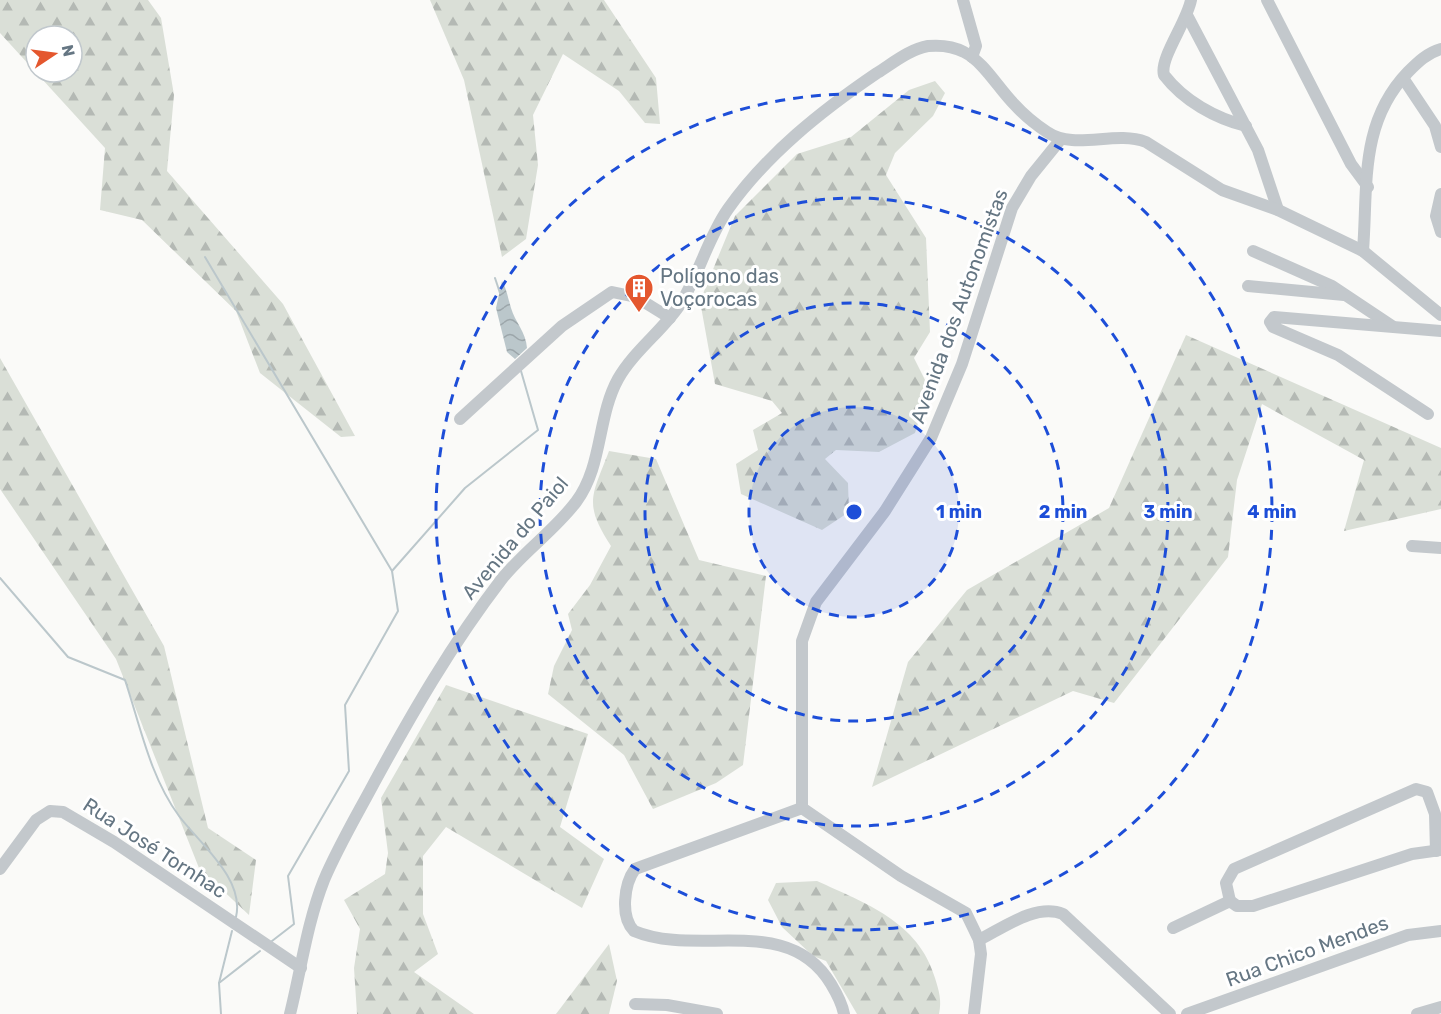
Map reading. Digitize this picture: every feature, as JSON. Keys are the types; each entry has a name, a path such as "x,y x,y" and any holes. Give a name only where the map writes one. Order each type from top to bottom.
{"street":[{"path":"963,0 976,46 972,57 1016,107 1038,126 1061,139 1133,137 1163,151 1222,190 1278,210 1363,251 1441,315"},
{"path":"1191,0 1188,16 1163,62 1164,75 1182,94 1208,112 1246,126"},
{"path":"1267,0 1351,164 1368,187"},
{"path":"1188,16 1258,150 1278,210"},
{"name":"Avenida do Paiol","path":"290,1014 324,882 393,748 439,669 486,599 530,546 577,501 596,455 605,414 617,381 634,356 670,318 697,276 726,212 761,171 813,118 865,81 919,48 948,46 972,57"},
{"path":"1363,251 1373,129 1387,96 1419,61 1441,49"},
{"path":"1403,78 1435,126 1441,147"},
{"name":"Avenida dos Autonomistas","path":"802,808 801,660 802,641 808,620 816,602 885,511 931,438 962,364 1012,208 1031,176 1061,139"},
{"path":"1441,194 1437,216 1441,232"},
{"path":"1253,250 1346,295 1393,327"},
{"path":"1248,286 1346,295"},
{"path":"460,419 562,326 612,292 636,297 670,318"},
{"path":"1422,330 1426,305"},
{"path":"1428,414 1338,355 1273,327 1270,322 1274,317 1441,331"},
{"path":"1412,546 1441,548"},
{"path":"1422,789 1427,792 1435,814 1438,850 1412,854 1253,906 1237,906 1230,901 1226,883 1234,869 1350,816 1422,789"},
{"path":"844,1014 843,1006 822,970 792,949 748,939 676,940 634,931 627,919 627,886 635,869 802,808 901,876 966,913 979,940 981,968 974,1014"},
{"name":"Rua José Tornhac","path":"0,869 36,820 44,813 57,810 73,816 114,842 301,968"},
{"path":"1173,928 1230,901"},
{"path":"979,940 1045,909 1054,910 1063,914 1170,1014"},
{"name":"Rua Chico Mendes","path":"1187,1014 1408,935 1441,931"},
{"path":"635,1004 667,1005 717,1014"},
{"path":"1417,1014 1441,1007"}],"green space":[{"path":"0,0 148,0 161,18 174,95 167,171 283,304 355,436 341,437 260,373 236,311 142,220 100,210 105,148 47,84 84,84 84,24 24,24 24,59 0,33"},
{"path":"430,0 604,0 656,78 660,124 645,123 619,91 563,54 533,115 538,165 526,239 502,257 464,80"},
{"path":"935,81 945,93 933,116 895,153 886,175 926,238 930,332 914,358 929,388 915,433 879,452 836,450 825,459 848,483 849,512 822,530 741,494 736,464 758,450 753,430 782,413 772,401 715,384 700,301 735,216 797,154 851,137 909,90"},
{"path":"1186,335 1441,448 1441,509 1344,531 1364,460 1262,404 1237,480 1228,557 1114,703 1073,691 872,787 908,662 967,590 1109,508"},
{"path":"0,358 164,646 208,828 256,860 249,915 199,868 116,659 0,489"},
{"path":"609,451 656,459 699,560 766,576 743,765 716,783 653,809 624,755 548,694 554,666 572,630 568,614 590,585 611,546 596,519 593,499"},
{"path":"446,685 588,734 560,827 604,859 582,908 446,827 423,856 423,914 438,954 414,972 474,1014 357,1014 354,968 360,929 344,900 385,874 388,853 381,798"},
{"path":"817,881 888,917 917,942 927,959 939,991 939,1014 857,1014 826,961 813,956 782,927 768,900 776,883"},
{"path":"609,944 617,981 609,1014 556,1014"}],"water":[{"path":"502,281 513,313 523,332 527,348 515,359 507,352 496,308"}],"waterway":[{"path":"205,257 392,571"},
{"path":"495,278 500,293"},
{"path":"272,941 294,924 288,876 349,771 345,705 398,611 392,571 465,488 538,430 521,371"},
{"path":"0,578 68,657 125,680 160,785 179,816 209,850 227,876 234,889 237,903 236,917"},
{"path":"221,1014 219,983 232,931"},
{"path":"219,983 260,951"}],"place":[{"name":"Polígono das Voçorocas","path":"639,314"}]}
